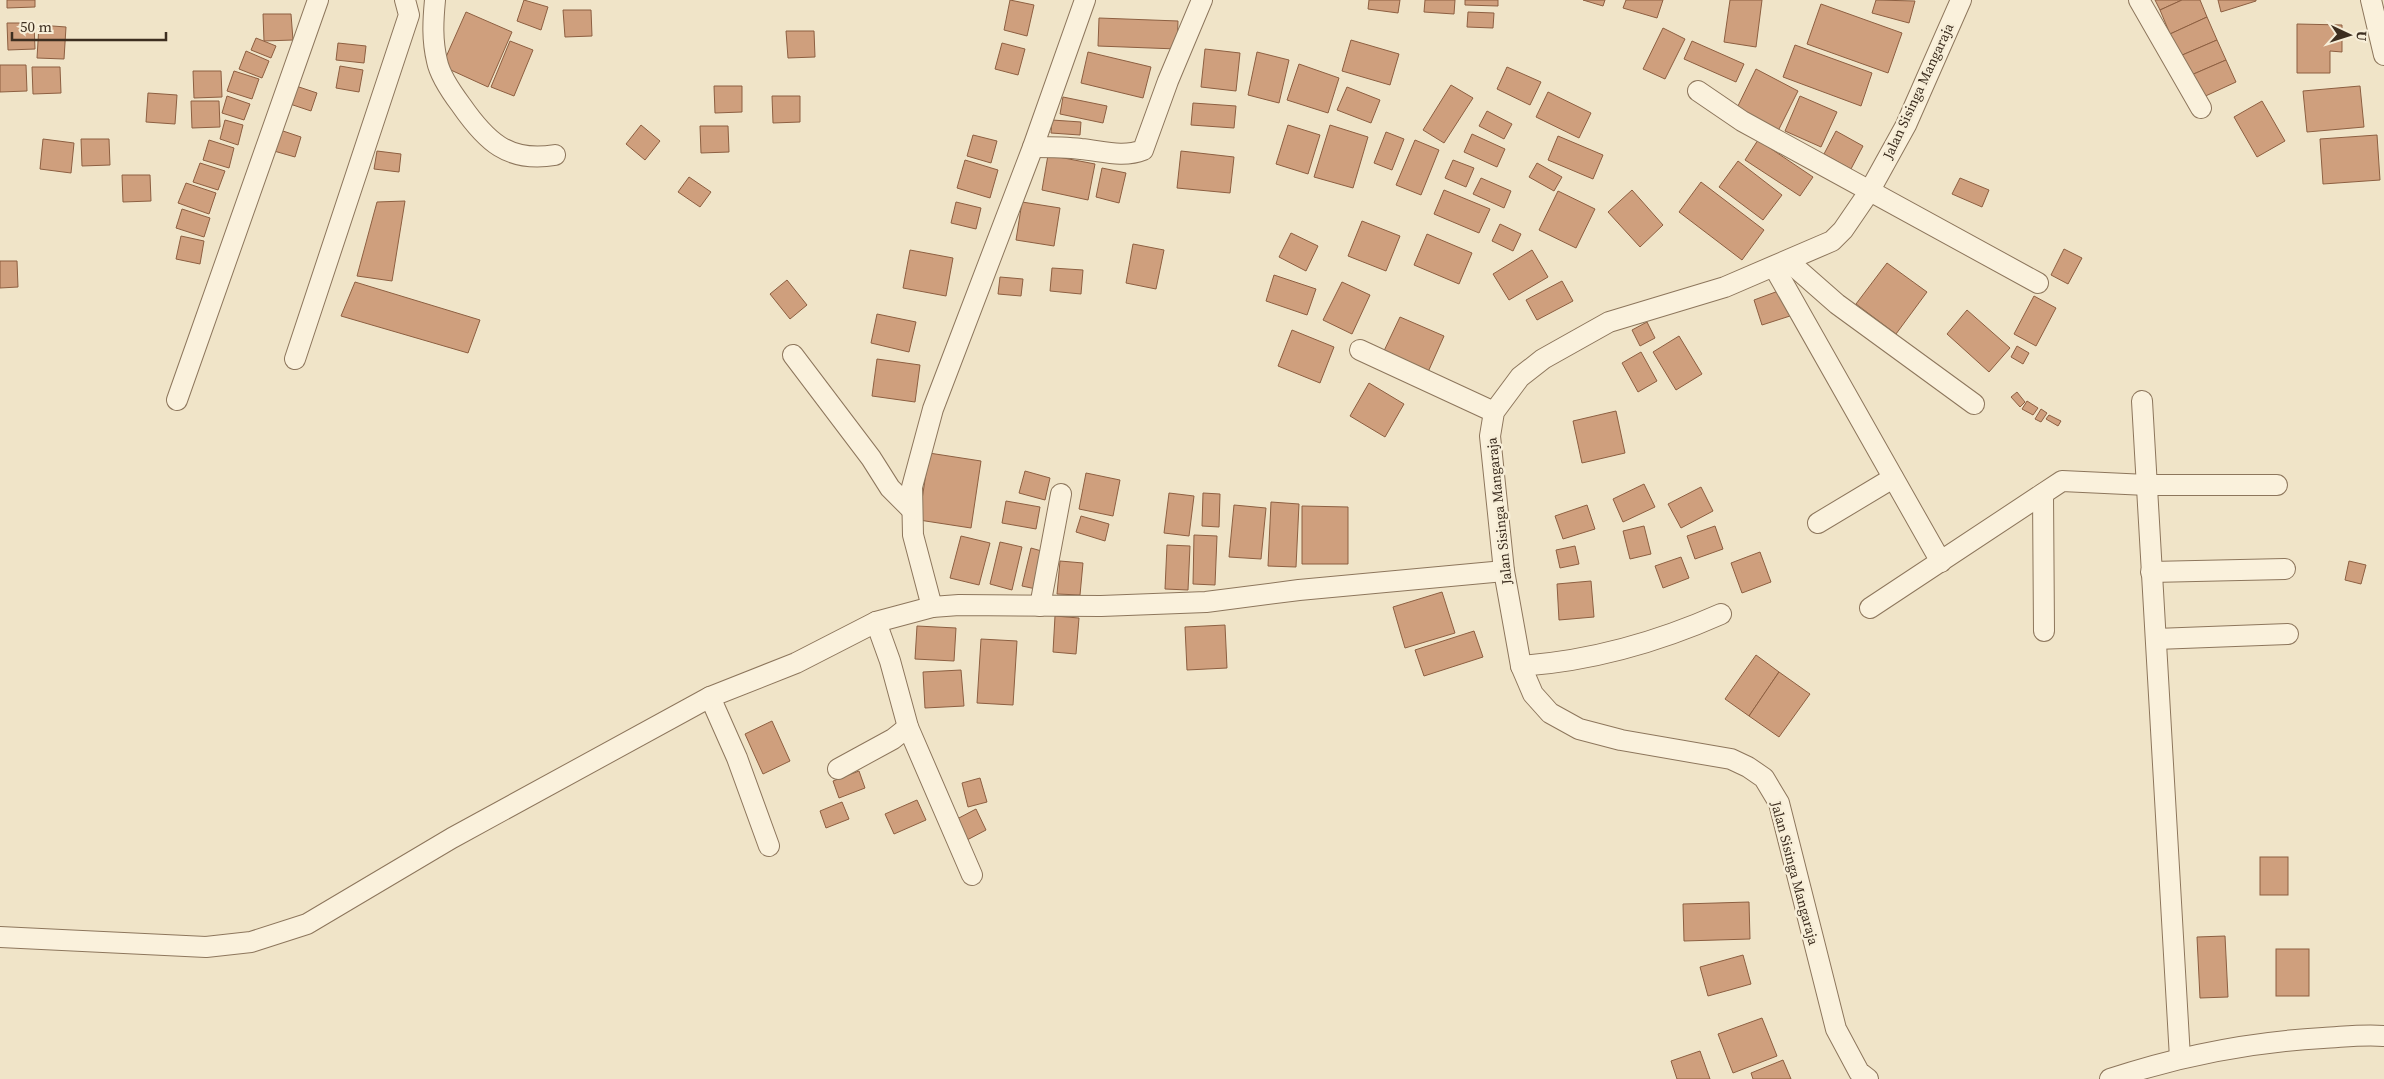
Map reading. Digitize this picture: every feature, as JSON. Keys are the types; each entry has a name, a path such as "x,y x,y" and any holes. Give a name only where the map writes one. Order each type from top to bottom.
{"street":[{"path":"177,400 318,0"},
{"path":"295,359 406,27 409,15 405,0"},
{"path":"435,0 432,29 437,64 454,96 480,132 499,147 516,155 536,158 555,155"},
{"path":"932,607 913,535 912,487 933,409 1033,147 1085,0"},
{"path":"1033,147 1080,148 1122,154 1133,154 1143,150 1168,81 1202,0"},
{"name":"Jalan Sisinga Mangaraja","path":"1857,1077 1836,1029 1779,803 1764,778 1748,767 1731,759 1621,740 1579,729 1550,713 1533,694 1520,666 1504,570 1490,436 1494,412 1520,377 1543,359 1609,322 1725,287 1832,240 1843,230 1869,192 1906,125 1961,0"},
{"path":"2139,0 2182,80 2201,108"},
{"path":"2371,0 2384,55"},
{"path":"1698,91 1742,121 2038,284"},
{"path":"1781,264 1974,404"},
{"path":"1781,264 1893,478 1941,562"},
{"path":"1360,350 1494,412"},
{"path":"793,355 871,458 890,488 911,509"},
{"path":"2142,401 2180,1058"},
{"path":"1818,523 1893,478"},
{"path":"1870,608 2062,481 2147,485 2277,485"},
{"path":"1040,606 1061,494"},
{"path":"2043,494 2044,630"},
{"path":"2152,572 2284,568"},
{"path":"0,937 206,947 251,942 307,924 452,838 710,697 796,663 876,622 932,607 959,605 1040,606 1206,602 1300,590 1504,570"},
{"path":"1520,666 1546,664 1620,650 1692,627 1721,614"},
{"path":"876,622 890,661 908,727 972,874"},
{"path":"2156,639 2288,634"},
{"path":"710,697 737,758 769,846"},
{"path":"838,769 893,739 908,727"},
{"path":"2110,1079 2180,1058 2285,1040 2384,1036"}],"building":[{"path":"7,0 35,0 35,7 7,8"},
{"path":"524,0 548,7 541,30 517,21"},
{"path":"1010,0 1034,5 1027,36 1004,30"},
{"path":"1369,0 1400,0 1398,13 1368,9"},
{"path":"1425,0 1455,0 1454,14 1424,12"},
{"path":"1465,0 1498,0 1498,6 1465,5"},
{"path":"1583,0 1605,0 1603,6"},
{"path":"1626,0 1663,0 1657,18 1623,8"},
{"path":"1730,0 1762,0 1756,47 1724,42"},
{"path":"1876,0 1915,1 1909,23 1872,13"},
{"path":"2155,0 2182,0 2160,10"},
{"path":"2182,0 2200,0 2207,17 2170,34 2160,10"},
{"path":"2218,0 2256,0 2256,1 2221,12"},
{"path":"1821,4 1902,33 1888,73 1807,44"},
{"path":"563,10 591,10 592,36 565,37"},
{"path":"466,12 512,32 488,87 442,66"},
{"path":"1468,12 1494,13 1493,28 1467,27"},
{"path":"263,14 291,14 293,40 264,41"},
{"path":"2207,17 2217,40 2180,56 2170,34"},
{"path":"1099,18 1178,21 1177,49 1098,46"},
{"path":"7,23 34,23 35,49 8,50"},
{"path":"2297,24 2342,25 2342,52 2330,51 2330,73 2297,73"},
{"path":"39,25 66,27 64,59 37,58"},
{"path":"1663,28 1685,39 1665,79 1643,69"},
{"path":"786,31 814,31 815,57 788,58"},
{"path":"256,38 276,46 271,58 251,50"},
{"path":"1351,40 1399,54 1390,85 1342,71"},
{"path":"2217,40 2226,60 2189,76 2180,56"},
{"path":"510,41 533,50 514,96 491,87"},
{"path":"1692,41 1744,64 1736,82 1684,59"},
{"path":"338,43 366,46 364,63 336,60"},
{"path":"1002,43 1025,49 1018,75 995,69"},
{"path":"1795,45 1872,73 1861,106 1783,77"},
{"path":"1205,49 1240,53 1236,91 1201,87"},
{"path":"246,51 269,61 262,78 239,69"},
{"path":"1088,52 1151,67 1143,98 1081,83"},
{"path":"1257,52 1289,60 1279,103 1248,95"},
{"path":"2226,60 2236,82 2199,99 2189,76"},
{"path":"1299,64 1339,78 1328,113 1287,100"},
{"path":"0,65 26,65 27,91 0,92"},
{"path":"340,66 363,70 359,92 336,88"},
{"path":"32,67 60,67 61,93 33,94"},
{"path":"1507,67 1541,82 1530,105 1497,89"},
{"path":"1756,69 1798,91 1778,131 1736,110"},
{"path":"193,71 221,71 222,97 194,98"},
{"path":"234,71 259,79 252,99 227,91"},
{"path":"1451,85 1473,98 1444,143 1423,130"},
{"path":"296,86 317,93 311,111 290,104"},
{"path":"714,86 742,86 742,112 715,113"},
{"path":"2360,86 2364,127 2307,132 2303,91"},
{"path":"1347,87 1380,100 1371,123 1337,110"},
{"path":"1548,92 1591,113 1579,138 1536,117"},
{"path":"148,93 177,95 175,124 146,122"},
{"path":"227,96 250,104 244,120 222,113"},
{"path":"772,96 800,96 800,122 773,123"},
{"path":"1800,96 1837,112 1821,147 1785,131"},
{"path":"1063,97 1107,106 1103,123 1060,114"},
{"path":"191,101 219,101 220,127 192,128"},
{"path":"2262,101 2285,141 2257,157 2234,117"},
{"path":"1193,103 1236,106 1234,128 1191,125"},
{"path":"1487,111 1512,124 1504,139 1479,126"},
{"path":"225,120 243,125 238,145 220,139"},
{"path":"1052,120 1081,122 1080,135 1051,133"},
{"path":"641,125 660,141 645,160 626,144"},
{"path":"1288,125 1320,135 1308,174 1276,164"},
{"path":"1330,125 1368,137 1353,188 1314,177"},
{"path":"700,126 728,126 729,152 701,153"},
{"path":"280,130 301,137 295,157 274,151"},
{"path":"1836,131 1863,146 1851,169 1824,154"},
{"path":"1386,132 1404,139 1392,170 1374,163"},
{"path":"1472,134 1505,149 1497,167 1464,152"},
{"path":"973,135 997,141 991,163 967,156"},
{"path":"2377,135 2380,180 2323,184 2320,139"},
{"path":"1558,136 1603,155 1593,179 1548,160"},
{"path":"43,139 74,143 71,173 40,169"},
{"path":"81,139 109,139 110,165 82,166"},
{"path":"209,140 234,148 229,168 203,160"},
{"path":"1415,140 1439,150 1421,195 1396,185"},
{"path":"1758,140 1813,177 1800,196 1745,160"},
{"path":"377,151 401,154 399,172 374,169"},
{"path":"1181,151 1234,157 1230,193 1177,188"},
{"path":"1048,155 1095,164 1088,200 1042,190"},
{"path":"965,160 998,170 990,198 957,188"},
{"path":"1453,160 1474,168 1466,187 1445,178"},
{"path":"1738,161 1782,195 1763,220 1719,187"},
{"path":"200,163 225,171 218,190 193,182"},
{"path":"1537,163 1562,177 1554,191 1529,177"},
{"path":"1102,168 1126,173 1119,203 1096,197"},
{"path":"122,175 150,175 151,201 123,202"},
{"path":"689,177 711,192 700,207 678,192"},
{"path":"1481,178 1511,191 1504,208 1473,194"},
{"path":"1960,178 1989,190 1982,207 1952,194"},
{"path":"1701,182 1764,230 1742,260 1679,212"},
{"path":"186,183 216,193 209,214 178,203"},
{"path":"1444,190 1490,209 1479,233 1434,214"},
{"path":"1632,190 1663,225 1640,247 1608,212"},
{"path":"1558,191 1595,209 1576,248 1539,230"},
{"path":"405,201 392,281 357,276 377,202"},
{"path":"956,202 981,208 976,229 951,223"},
{"path":"1022,202 1060,208 1054,246 1016,240"},
{"path":"182,209 210,218 204,237 176,228"},
{"path":"1362,221 1400,236 1386,271 1348,256"},
{"path":"1500,224 1521,234 1513,251 1492,241"},
{"path":"1291,233 1318,246 1306,271 1279,257"},
{"path":"1427,234 1472,253 1459,284 1414,265"},
{"path":"181,236 204,241 200,264 176,259"},
{"path":"1133,244 1164,250 1156,289 1126,283"},
{"path":"2064,249 2082,258 2068,284 2051,275"},
{"path":"910,250 953,258 946,296 903,288"},
{"path":"1532,250 1548,277 1509,300 1493,274"},
{"path":"0,261 17,261 18,287 0,288"},
{"path":"1887,263 1927,292 1896,334 1856,304"},
{"path":"1052,268 1083,270 1081,294 1050,291"},
{"path":"1274,275 1316,289 1307,315 1266,301"},
{"path":"1000,277 1023,279 1021,296 998,294"},
{"path":"787,280 807,305 790,319 770,294"},
{"path":"1562,281 1573,301 1537,320 1526,300"},
{"path":"355,282 480,320 468,353 341,316"},
{"path":"1342,282 1370,295 1352,334 1323,320"},
{"path":"1781,290 1790,316 1762,325 1754,300"},
{"path":"2034,296 2056,308 2036,346 2014,334"},
{"path":"1967,310 2010,348 1989,372 1947,334"},
{"path":"877,314 916,322 909,352 871,343"},
{"path":"1400,317 1444,336 1428,372 1383,353"},
{"path":"1647,322 1655,338 1640,346 1632,330"},
{"path":"1292,330 1334,347 1320,383 1278,366"},
{"path":"1679,336 1702,374 1676,390 1653,352"},
{"path":"2017,346 2029,353 2023,364 2011,357"},
{"path":"1641,352 1657,381 1638,392 1622,363"},
{"path":"877,359 920,365 915,402 872,396"},
{"path":"1369,383 1404,404 1385,437 1350,416"},
{"path":"2017,392 2025,402 2020,407 2011,397"},
{"path":"2027,401 2038,408 2033,415 2022,409"},
{"path":"2041,409 2047,413 2041,422 2035,419"},
{"path":"1616,411 1625,453 1582,463 1573,421"},
{"path":"2049,415 2061,421 2058,426 2046,419"},
{"path":"929,453 981,461 971,528 919,520"},
{"path":"1025,471 1050,478 1045,500 1019,493"},
{"path":"1086,473 1120,480 1113,516 1079,509"},
{"path":"1644,484 1655,507 1623,522 1613,499"},
{"path":"1701,487 1713,511 1681,528 1668,504"},
{"path":"1169,493 1194,496 1189,536 1164,533"},
{"path":"1203,493 1220,494 1219,527 1202,526"},
{"path":"1006,501 1040,507 1036,529 1002,523"},
{"path":"1271,502 1299,504 1296,567 1268,566"},
{"path":"1234,505 1266,508 1261,559 1229,557"},
{"path":"1587,505 1595,529 1563,539 1555,516"},
{"path":"1302,506 1348,507 1348,564 1302,564"},
{"path":"1081,516 1109,524 1105,541 1076,532"},
{"path":"1644,526 1651,554 1630,559 1623,531"},
{"path":"1715,526 1723,549 1695,559 1687,536"},
{"path":"1194,535 1217,536 1215,585 1193,584"},
{"path":"961,536 990,543 979,585 950,578"},
{"path":"1000,542 1022,547 1012,590 990,584"},
{"path":"1167,545 1190,546 1188,590 1165,589"},
{"path":"1575,546 1579,564 1560,568 1556,550"},
{"path":"1031,548 1045,552 1036,589 1022,586"},
{"path":"1760,552 1771,582 1742,593 1731,563"},
{"path":"1681,557 1689,578 1663,588 1655,566"},
{"path":"1060,561 1083,563 1080,595 1057,594"},
{"path":"2349,561 2366,565 2361,584 2345,580"},
{"path":"1591,581 1594,617 1559,620 1557,584"},
{"path":"1442,592 1455,633 1405,648 1393,607"},
{"path":"1055,616 1079,618 1076,654 1053,652"},
{"path":"1225,625 1227,668 1187,670 1185,627"},
{"path":"917,626 956,628 954,661 915,659"},
{"path":"1474,631 1483,657 1424,676 1415,650"},
{"path":"981,639 1017,641 1013,705 977,703"},
{"path":"1756,655 1779,672 1749,716 1725,699"},
{"path":"961,670 964,706 925,708 923,672"},
{"path":"1779,672 1810,694 1779,737 1749,716"},
{"path":"772,721 790,761 763,774 745,734"},
{"path":"859,771 865,788 839,798 833,781"},
{"path":"980,778 987,802 968,807 962,783"},
{"path":"917,800 926,820 894,834 885,814"},
{"path":"842,802 849,819 826,828 820,811"},
{"path":"976,809 986,830 967,840 957,819"},
{"path":"2260,857 2288,857 2288,895 2260,895"},
{"path":"1749,902 1750,939 1684,941 1683,904"},
{"path":"2225,936 2228,997 2200,998 2197,937"},
{"path":"2276,949 2309,949 2309,996 2276,996"},
{"path":"1743,955 1751,984 1708,996 1700,967"},
{"path":"1762,1018 1777,1056 1733,1073 1718,1034"},
{"path":"1700,1051 1710,1079 1677,1079 1671,1061"},
{"path":"1783,1060 1791,1079 1753,1079 1751,1073"}]}
